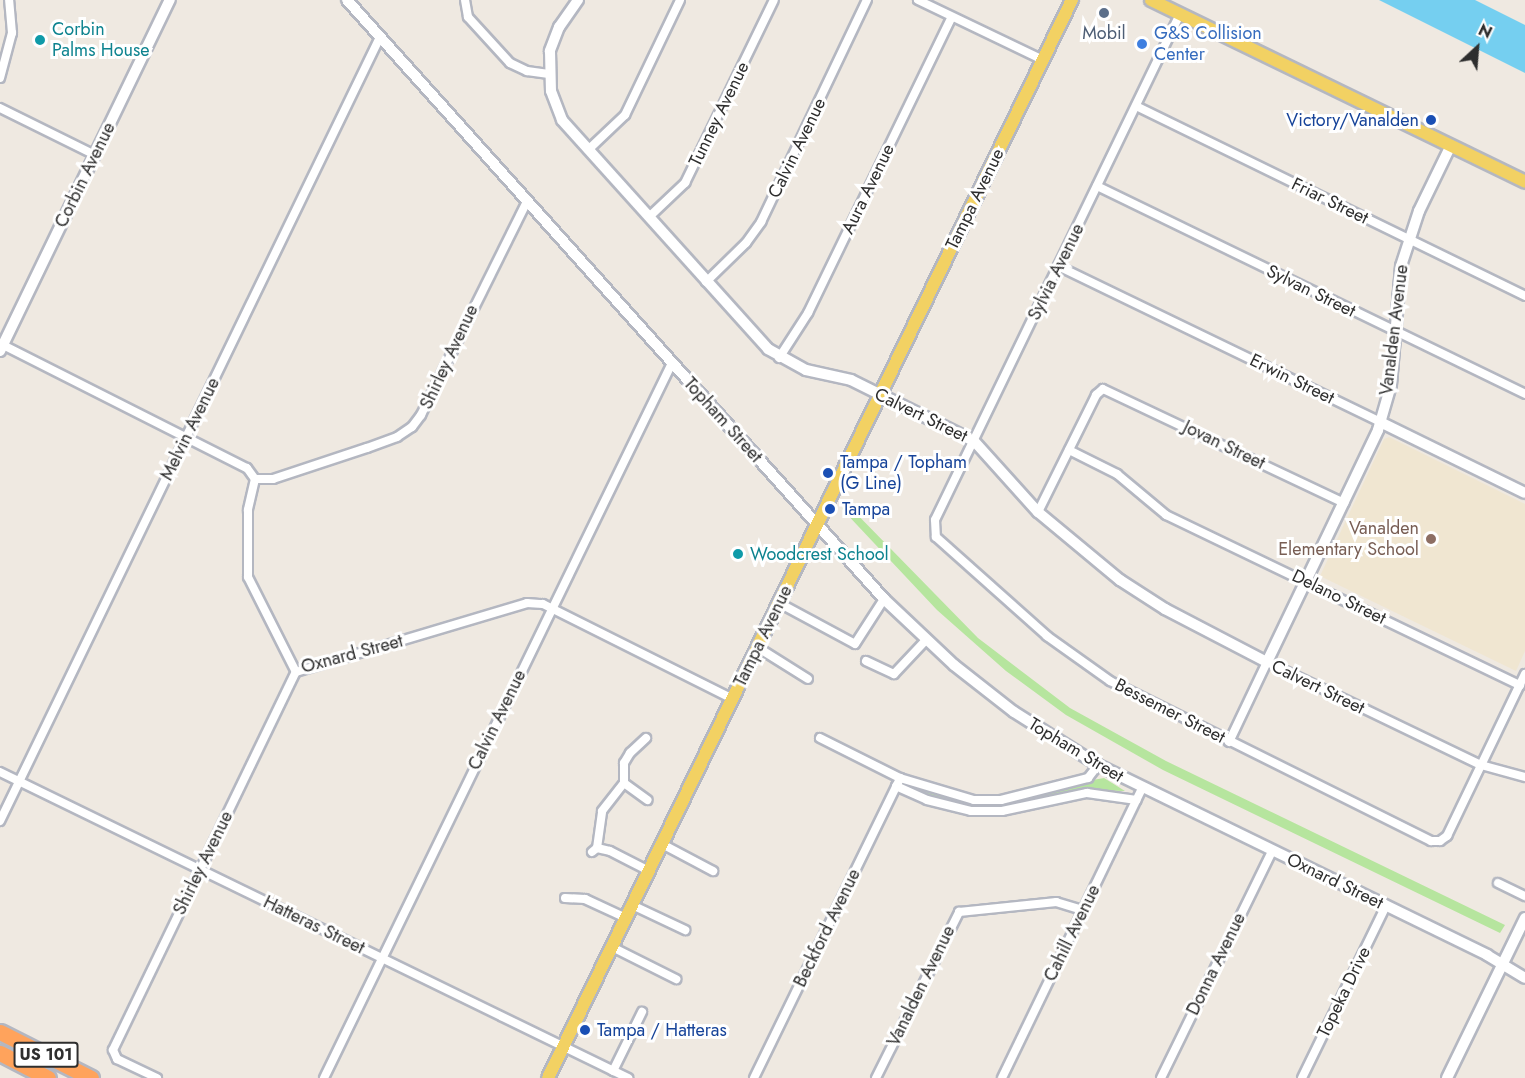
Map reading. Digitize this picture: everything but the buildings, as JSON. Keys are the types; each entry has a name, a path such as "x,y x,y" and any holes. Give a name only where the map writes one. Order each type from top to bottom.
{"highway":[{"name":"US 101","path":"0,1032 91,1078"},
{"name":"US 101","path":"0,1053 48,1078"}],"main road":[{"name":"Corbin Avenue","path":"1,346 170,0"},
{"name":"Topham Street","path":"347,0 884,599 926,640 1006,707 1098,765 1142,788"},
{"name":"Calvert Street","path":"578,0 553,42 549,74 551,91 562,120 706,282 779,358 806,370 846,378 974,441 1038,513 1120,580 1165,609 1267,662"},
{"name":"Tampa Avenue","path":"548,1078 1072,0"},
{"path":"1151,0 1525,182"},
{"name":"Vanalden Avenue","path":"1267,662 1344,503 1380,422 1390,385 1401,266 1409,239 1451,145"},
{"name":"Erwin Street","path":"1380,422 1525,493"},
{"name":"Oxnard Street","path":"1142,788 1386,906 1525,978"},
{"path":"1447,1078 1524,923"}],"street":[{"path":"0,78 12,33 9,0"},
{"path":"588,150 625,115 680,0"},
{"name":"Tunney Avenue","path":"649,218 685,183 774,0"},
{"name":"Calvin Avenue","path":"706,282 746,243 761,222 867,0"},
{"path":"918,0 1043,60"},
{"path":"464,3 468,17 510,63 527,71 549,74"},
{"name":"Sylvia Avenue","path":"933,530 1180,14"},
{"name":"Aura Avenue","path":"779,358 808,313 952,17"},
{"name":"Melvin Avenue","path":"0,821 380,37"},
{"name":"Friar Street","path":"1136,106 1525,296"},
{"path":"0,108 95,155"},
{"name":"Sylvan Street","path":"1097,186 1525,394"},
{"name":"Shirley Avenue","path":"255,480 273,479 397,438 412,427 422,415 527,201"},
{"name":"Erwin Street","path":"1058,266 1380,422"},
{"path":"1,346 241,463 255,480"},
{"name":"Calvin Avenue","path":"324,1078 550,608 672,363"},
{"name":"Jovan Street","path":"1069,450 1096,394 1103,389 1344,503"},
{"path":"1038,513 1069,450"},
{"name":"Delano Street","path":"1069,450 1118,474 1166,515 1520,685"},
{"name":"Oxnard Street","path":"255,480 248,510 248,577 296,672 527,603 550,608 733,699"},
{"name":"Bessemer Street","path":"933,530 940,542 1078,659 1130,692 1431,841 1440,841 1447,836 1481,765"},
{"path":"779,603 855,644 884,599"},
{"path":"866,661 894,674 926,640"},
{"path":"757,648 808,678"},
{"name":"Vanalden Avenue","path":"1229,742 1267,662"},
{"name":"Calvert Street","path":"1267,662 1481,765 1525,777"},
{"name":"Shirley Avenue","path":"157,1078 112,1055 296,672"},
{"path":"1481,765 1525,674"},
{"path":"646,738 624,763 624,783 602,811 595,850 649,871"},
{"path":"820,738 927,800 971,811 1002,811 1087,794 1137,800"},
{"path":"898,782 955,797 1001,800 1088,778 1098,765"},
{"name":"Hatteras Street","path":"0,772 628,1078"},
{"name":"Beckford Avenue","path":"754,1078 898,782"},
{"path":"624,783 647,800"},
{"name":"Cahill Avenue","path":"1002,1078 1142,788"},
{"path":"662,844 712,871"},
{"name":"Donna Avenue","path":"1161,1078 1272,851"},
{"path":"1498,883 1525,896"},
{"path":"565,898 585,899 626,918"},
{"name":"Vanalden Avenue","path":"876,1078 959,912 1056,902 1083,910"},
{"path":"632,905 685,930"},
{"name":"Topeka Drive","path":"1302,1078 1386,906"},
{"path":"612,947 676,979"},
{"path":"613,1071 642,1012"}],"shaded area":[{"name":"Vanalden Elementary School","path":"1389,437 1525,504 1525,651 1516,671 1320,576 1384,439"}],"green space":[{"path":"845,502 978,638 1070,708 1166,761 1505,925 1500,933 1163,770 1066,715 1006,671 937,610 842,509"},
{"path":"1104,778 1125,791 1086,790 1006,806 974,808 943,803 910,788 912,785 969,802"}],"water":[{"path":"1379,0 1475,0 1525,25 1525,73"}],"place":[{"name":"Mobil","path":"1104,13"},
{"name":"Corbin Palms House","path":"40,40"},
{"name":"G&S Collision Center","path":"1142,44"},
{"name":"Victory/Vanalden","path":"1431,120"},
{"name":"Tampa / Topham (G Line)","path":"828,473"},
{"name":"Tampa","path":"830,509"},
{"name":"Vanalden Elementary School","path":"1431,539"},
{"name":"Woodcrest School","path":"738,554"},
{"name":"Tampa / Hatteras","path":"585,1030"}]}
